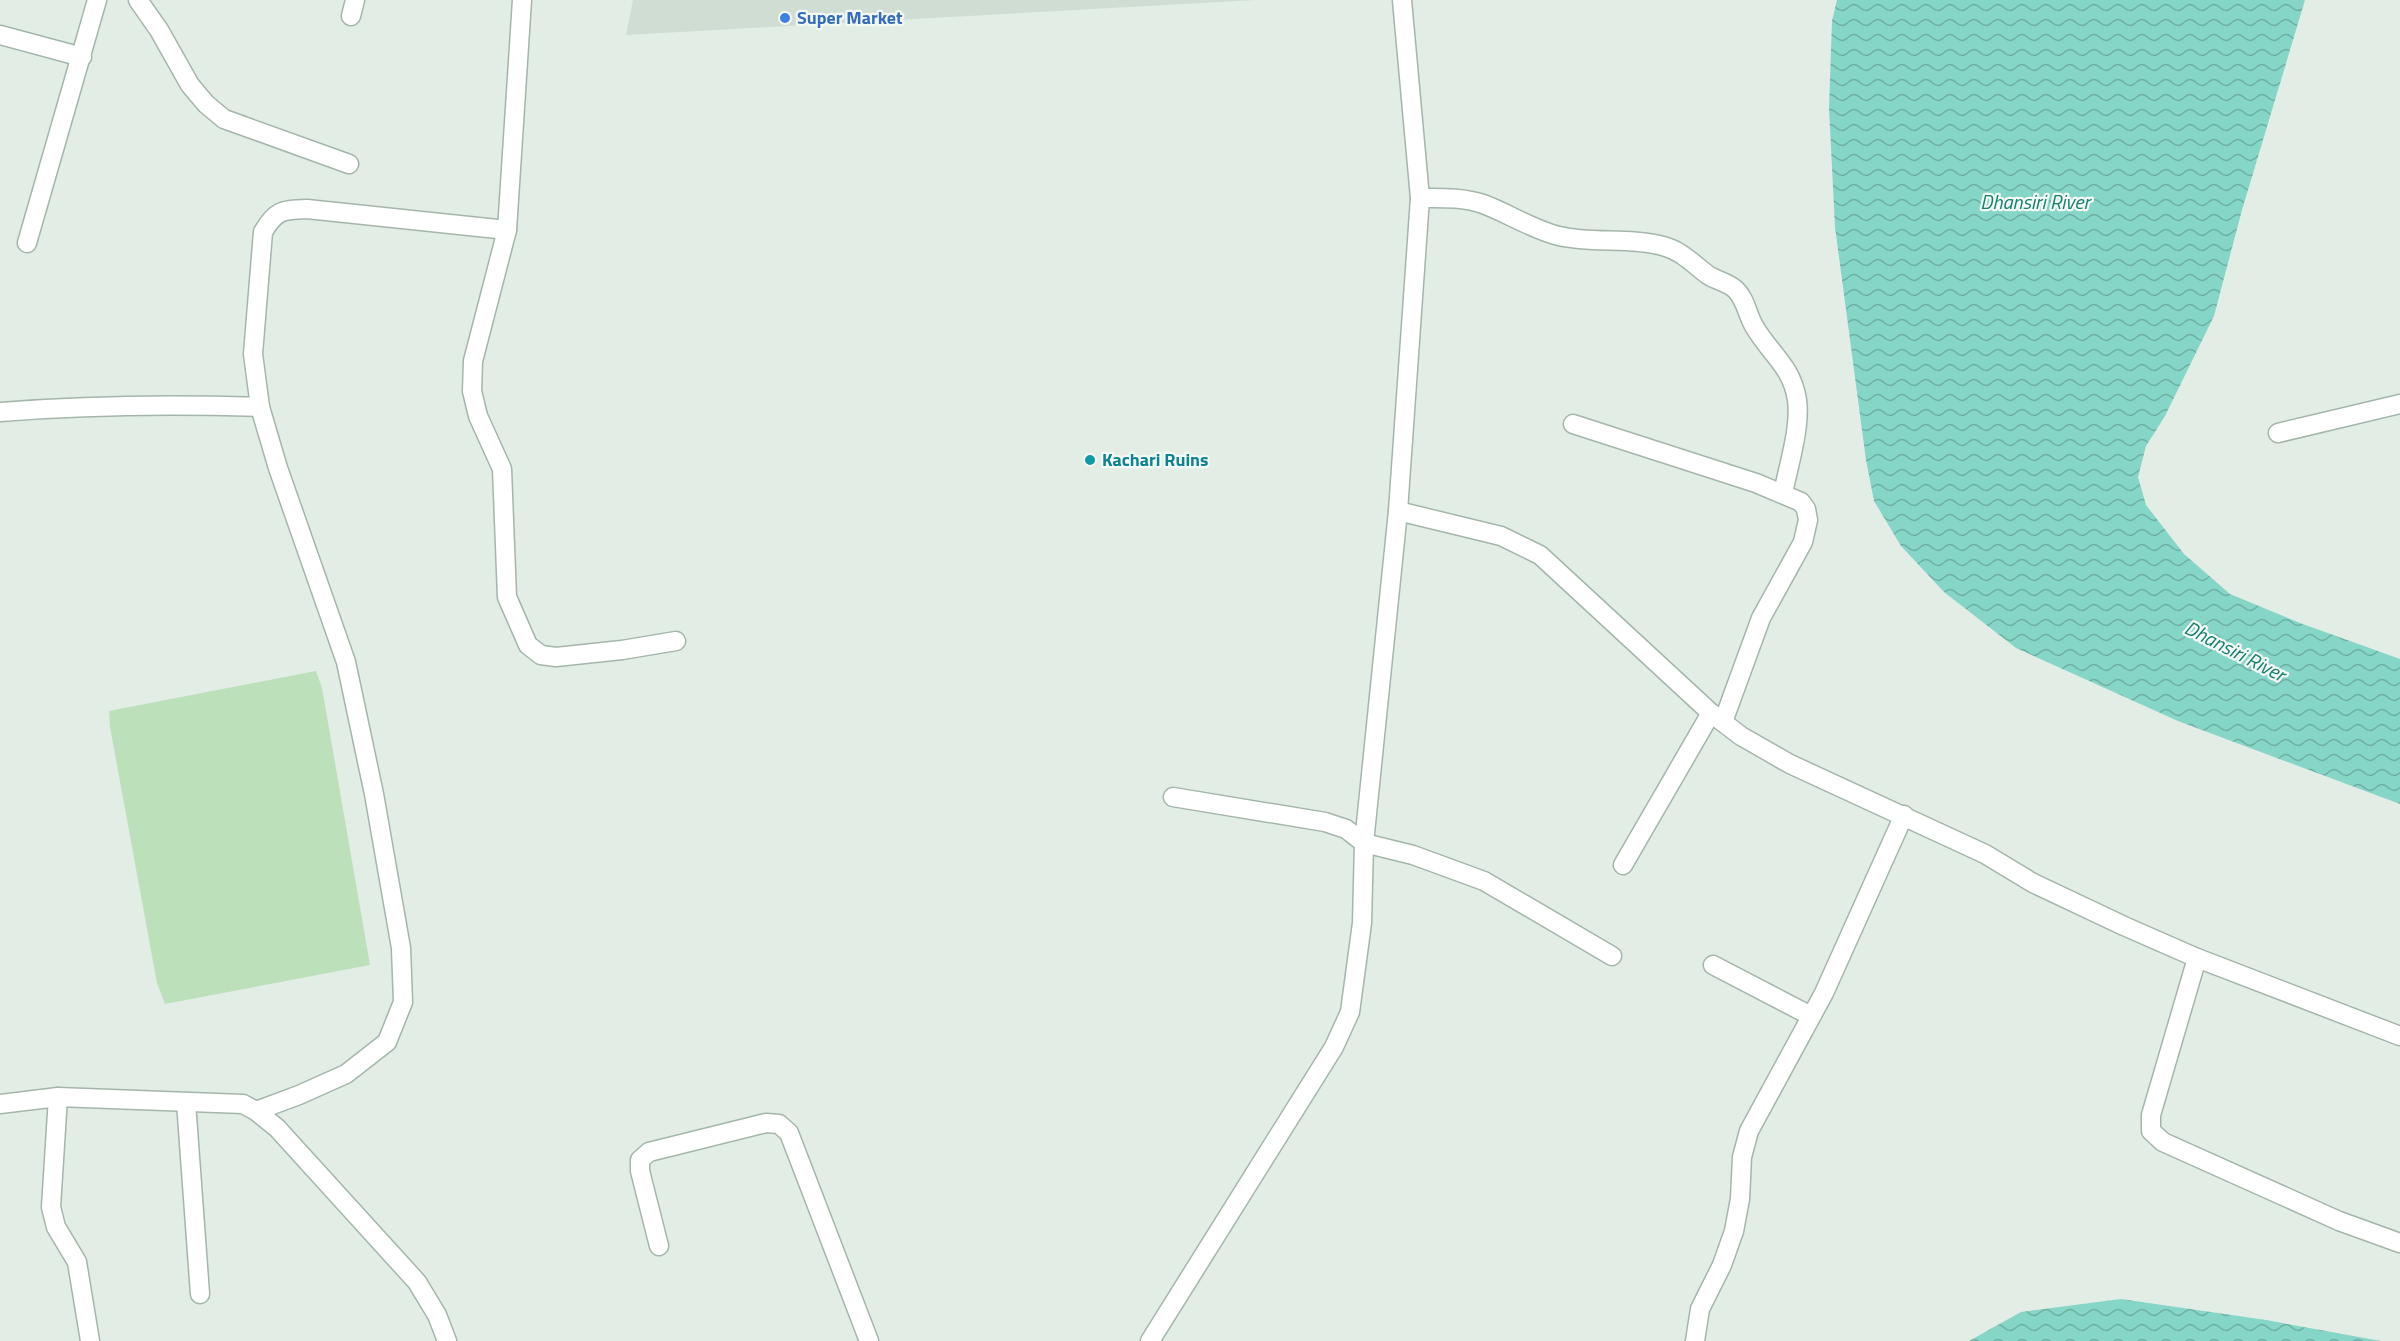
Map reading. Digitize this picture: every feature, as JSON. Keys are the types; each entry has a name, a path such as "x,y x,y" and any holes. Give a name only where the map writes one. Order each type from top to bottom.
{"street":[{"path":"27,243 97,0"},
{"path":"138,0 159,30 189,85 224,119 349,164"},
{"path":"522,0 507,230 473,362 472,391 478,417 501,469 507,597 528,645 542,655 567,656 676,641"},
{"path":"1150,1341 1334,1047 1350,1012 1362,923 1364,843 1398,511 1420,198 1402,0"},
{"path":"0,35 82,57"},
{"path":"1420,198 1474,201 1553,235 1574,239 1663,246 1689,258 1710,276 1729,284 1746,304 1751,321 1761,338 1779,357 1794,385 1797,416 1783,494"},
{"path":"256,1111 346,1074 387,1042 403,1002 401,948 374,794 346,662 278,468 260,408 253,354 263,232 272,216 286,210 307,209 507,230"},
{"path":"0,412 150,404 260,408"},
{"path":"2278,433 2400,404"},
{"path":"1573,424 1756,483 1783,494 1801,502 1806,509 1808,520 1803,542 1761,618 1717,717 1623,865"},
{"path":"1398,511 1501,536 1540,555 1717,717 1741,736 1790,764 1904,815 1985,854 2033,883 2197,958 2400,1036"},
{"path":"1173,797 1324,822 1346,829 1364,843 1413,855 1484,881 1612,956"},
{"path":"1695,1341 1700,1309 1722,1265 1734,1231 1740,1199 1742,1157 1749,1131 1811,1016 1904,815"},
{"path":"2197,958 2151,1114 2151,1131 2163,1142 2339,1221 2400,1243"},
{"path":"1713,965 1811,1016"},
{"path":"0,1104 58,1097 243,1104 277,1128 417,1282 437,1315 447,1341"},
{"path":"58,1097 51,1207 56,1227 77,1262 90,1341"},
{"path":"186,1102 200,1294"},
{"path":"659,1246 640,1171 640,1160 649,1152 766,1123 779,1124 789,1132 870,1341"}],"shaded area":[{"name":"Super Market","path":"633,0 1256,0 626,35"}],"green space":[{"path":"316,671 322,688 370,965 165,1004 157,983 109,711"}],"water":[{"name":"Dhansiri River","path":"1837,0 2305,0 2242,210 2214,316 2165,416 2146,446 2138,477 2146,505 2184,554 2230,594 2300,623 2400,659 2400,804 2178,721 2016,648 1944,592 1901,546 1874,501 1866,460 1835,227 1829,108 1832,21"},
{"path":"2121,1299 2266,1320 2381,1341 1969,1341 2021,1312"}],"place":[{"name":"Super Market","path":"785,18"},
{"name":"Kachari Ruins","path":"1090,460"}]}
